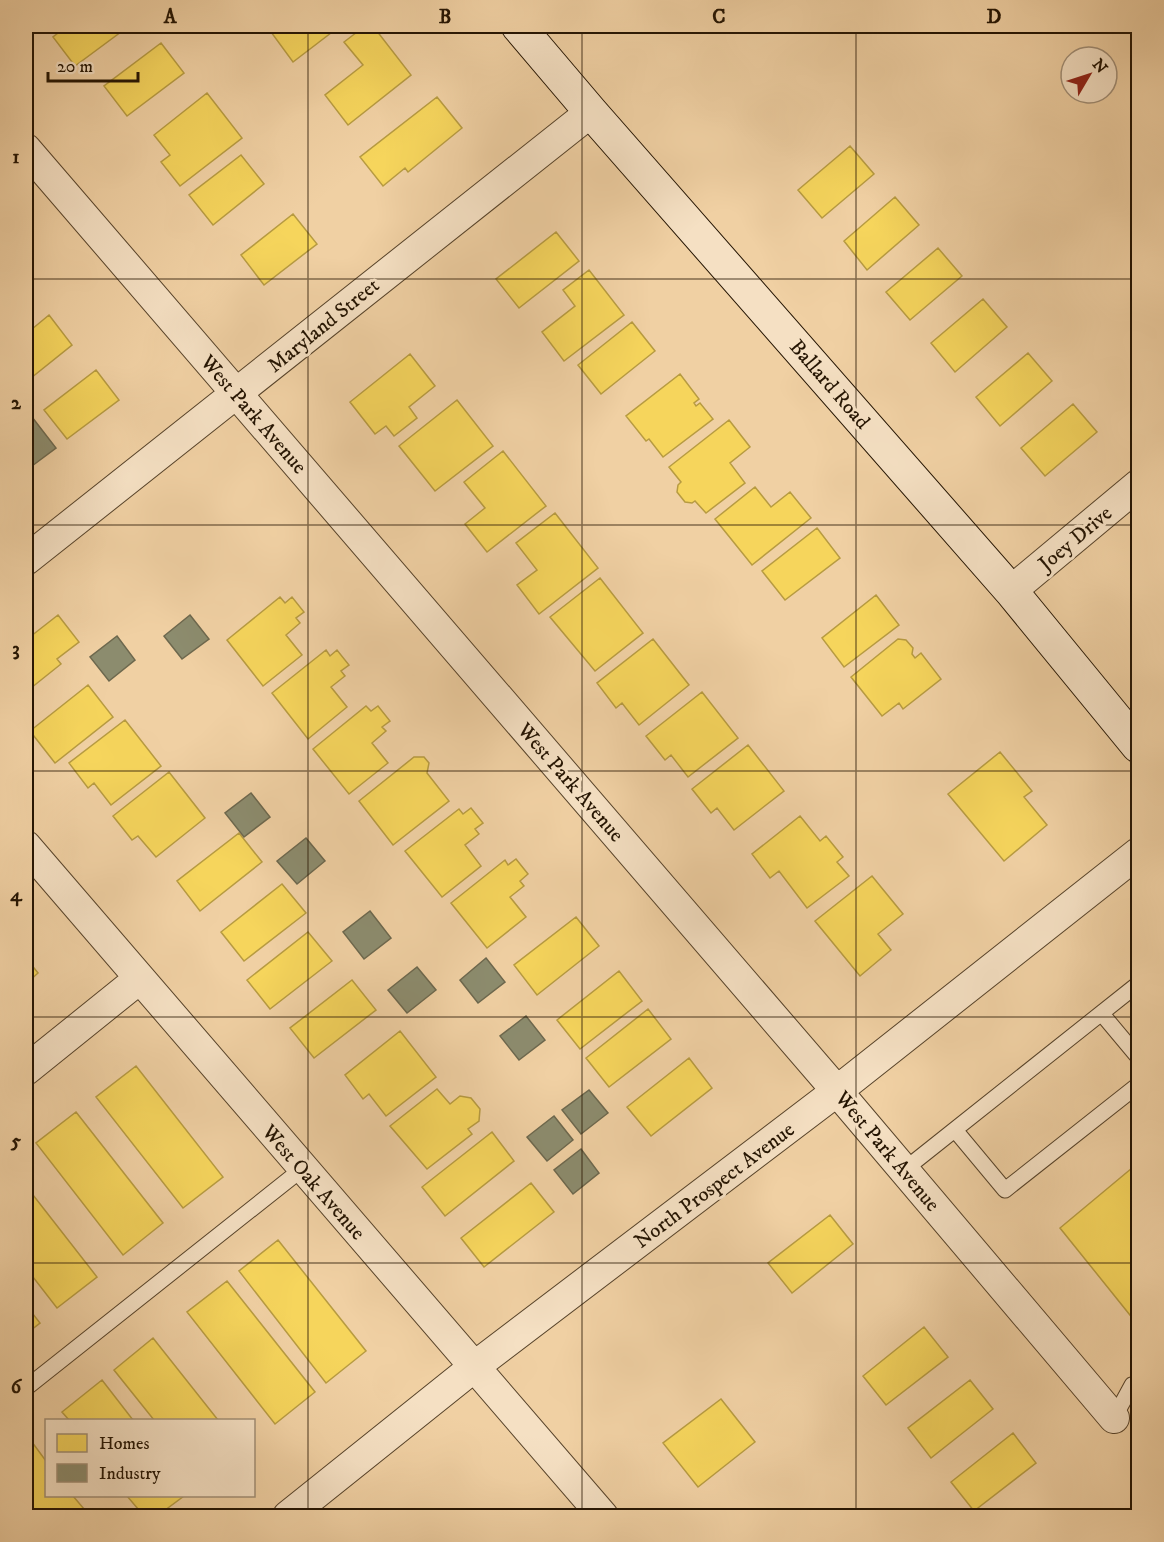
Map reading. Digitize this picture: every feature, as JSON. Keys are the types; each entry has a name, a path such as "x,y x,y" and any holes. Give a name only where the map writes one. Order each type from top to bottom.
{"street":[{"name":"Ballard Road","path":"518,26 1011,591 1138,746"},
{"name":"Maryland Street","path":"26,560 591,112"},
{"name":"West Park Avenue","path":"26,149 837,1091 1114,1418"},
{"name":"Joey Drive","path":"1011,591 1138,485"},
{"name":"West Oak Avenue","path":"26,846 603,1516"},
{"name":"North Prospect Avenue","path":"288,1516 474,1366 837,1091 1138,853"},
{"path":"26,1070 139,979"}],"lane":[{"path":"904,1170 1138,984"},
{"path":"1102,1014 1138,1057"},
{"path":"955,1130 1005,1190 1138,1085"},
{"path":"26,1388 302,1169"},
{"path":"1114,1418 1132,1385 1138,1386"}],"building: Homes":[{"path":"67,26 129,26 75,66 53,37"},
{"path":"280,26 340,26 293,62 271,32"},
{"path":"365,26 373,26 411,75 348,125 325,95 363,65 344,42"},
{"path":"161,43 184,73 127,116 104,86"},
{"path":"207,93 242,138 180,186 161,162 170,155 154,135"},
{"path":"437,97 462,128 408,172 405,168 383,186 360,157"},
{"path":"850,146 874,174 822,218 798,190"},
{"path":"241,155 264,184 213,225 189,195"},
{"path":"895,197 919,225 867,270 844,241"},
{"path":"293,214 317,244 264,285 241,255"},
{"path":"556,232 579,261 519,308 496,279"},
{"path":"938,248 962,276 910,320 886,292"},
{"path":"589,270 624,315 564,361 542,332 575,306 563,290"},
{"path":"983,299 1007,327 955,372 931,343"},
{"path":"49,315 72,345 26,382 26,334"},
{"path":"632,322 655,351 601,394 578,365"},
{"path":"1028,353 1052,381 1000,426 976,397"},
{"path":"410,354 435,386 409,407 417,418 394,436 386,426 375,434 350,402"},
{"path":"96,370 119,400 67,439 44,410"},
{"path":"680,374 699,399 694,403 696,406 700,403 713,419 663,457 649,439 646,441 626,416"},
{"path":"457,400 493,446 435,491 399,446"},
{"path":"1073,404 1097,432 1045,476 1021,448"},
{"path":"729,420 750,447 730,463 745,483 706,513 695,501 685,502 677,492 681,482 669,467"},
{"path":"503,451 546,506 487,552 465,524 485,508 464,482"},
{"path":"755,487 771,507 790,492 811,518 752,565 715,519"},
{"path":"555,513 598,568 539,614 517,585 537,570 516,543"},
{"path":"817,528 840,558 785,600 762,571"},
{"path":"600,578 643,633 595,671 550,617"},
{"path":"876,595 899,625 844,667 822,638"},
{"path":"280,597 285,603 292,597 304,612 296,618 300,623 286,635 302,655 263,686 227,640"},
{"path":"58,615 79,642 57,659 61,664 26,692 26,640"},
{"path":"653,639 689,685 639,725 622,703 616,708 597,683"},
{"path":"898,639 906,640 913,648 912,654 915,658 921,653 941,679 903,709 899,703 882,716 851,677"},
{"path":"326,650 330,656 337,650 349,665 341,671 345,676 331,687 347,707 308,739 272,693"},
{"path":"88,685 113,717 55,763 30,731"},
{"path":"702,692 738,738 688,777 671,755 665,760 646,736"},
{"path":"366,706 371,711 378,706 390,721 382,727 386,731 372,743 388,763 349,794 313,749"},
{"path":"125,720 161,766 111,805 94,783 88,788 69,763"},
{"path":"748,745 784,791 734,830 717,808 711,813 692,789"},
{"path":"1000,752 1032,791 1024,797 1047,825 1004,861 948,794"},
{"path":"414,757 424,757 429,763 427,773 449,801 393,845 359,801"},
{"path":"169,772 205,818 156,857 138,836 132,840 113,816"},
{"path":"471,808 483,823 475,829 479,834 465,845 481,866 442,897 405,851 459,809 463,814"},
{"path":"800,816 820,841 826,836 843,857 837,862 849,876 807,908 779,871 770,878 752,854"},
{"path":"239,833 262,862 200,911 177,881"},
{"path":"516,859 528,874 520,881 524,886 510,897 526,917 487,948 451,903 505,860 508,865"},
{"path":"872,876 903,914 878,934 891,950 860,976 815,921"},
{"path":"282,884 306,913 244,961 221,932"},
{"path":"576,917 599,946 537,995 514,965"},
{"path":"308,932 332,961 270,1009 247,980"},
{"path":"26,958 38,973 26,984"},
{"path":"619,971 642,1001 580,1049 557,1020"},
{"path":"352,980 376,1010 314,1058 290,1028"},
{"path":"648,1009 671,1039 609,1087 586,1058"},
{"path":"400,1031 436,1077 386,1116 369,1094 363,1099 345,1075"},
{"path":"689,1058 712,1088 651,1136 627,1107"},
{"path":"136,1066 223,1177 183,1208 96,1097"},
{"path":"437,1089 450,1104 460,1096 471,1098 480,1109 479,1121 468,1129 472,1134 427,1169 390,1126"},
{"path":"76,1112 163,1223 123,1255 36,1143"},
{"path":"492,1132 514,1161 445,1216 422,1187"},
{"path":"1138,1163 1138,1325 1060,1228"},
{"path":"531,1183 554,1212 484,1267 461,1238"},
{"path":"26,1186 97,1277 57,1308 26,1268"},
{"path":"830,1215 853,1244 792,1293 768,1263"},
{"path":"278,1240 366,1351 326,1383 239,1271"},
{"path":"227,1281 315,1392 275,1424 187,1312"},
{"path":"26,1305 40,1323 26,1334"},
{"path":"924,1327 948,1357 886,1405 863,1376"},
{"path":"153,1338 217,1419 153,1419 114,1370"},
{"path":"102,1380 132,1419 68,1419 62,1412"},
{"path":"970,1380 993,1409 931,1458 908,1428"},
{"path":"721,1399 755,1442 698,1487 663,1443"},
{"path":"1013,1433 1036,1463 974,1511 951,1482"},
{"path":"29,1438 45,1460 45,1497 74,1497 90,1516 26,1516 26,1441"},
{"path":"128,1497 183,1497 157,1516 144,1516"}],"building: Industry":[{"path":"32,417 56,448 32,466 26,456 26,423"},
{"path":"190,615 209,639 182,659 164,636"},
{"path":"117,636 135,660 109,681 90,657"},
{"path":"251,793 270,817 244,837 225,813"},
{"path":"306,838 325,861 297,884 277,861"},
{"path":"370,911 391,938 364,959 343,932"},
{"path":"486,958 505,982 478,1003 460,980"},
{"path":"417,967 436,990 407,1013 388,990"},
{"path":"526,1016 545,1040 519,1060 500,1036"},
{"path":"589,1090 608,1113 581,1134 562,1110"},
{"path":"554,1116 573,1140 547,1161 527,1137"},
{"path":"581,1149 599,1173 573,1194 554,1170"}]}
